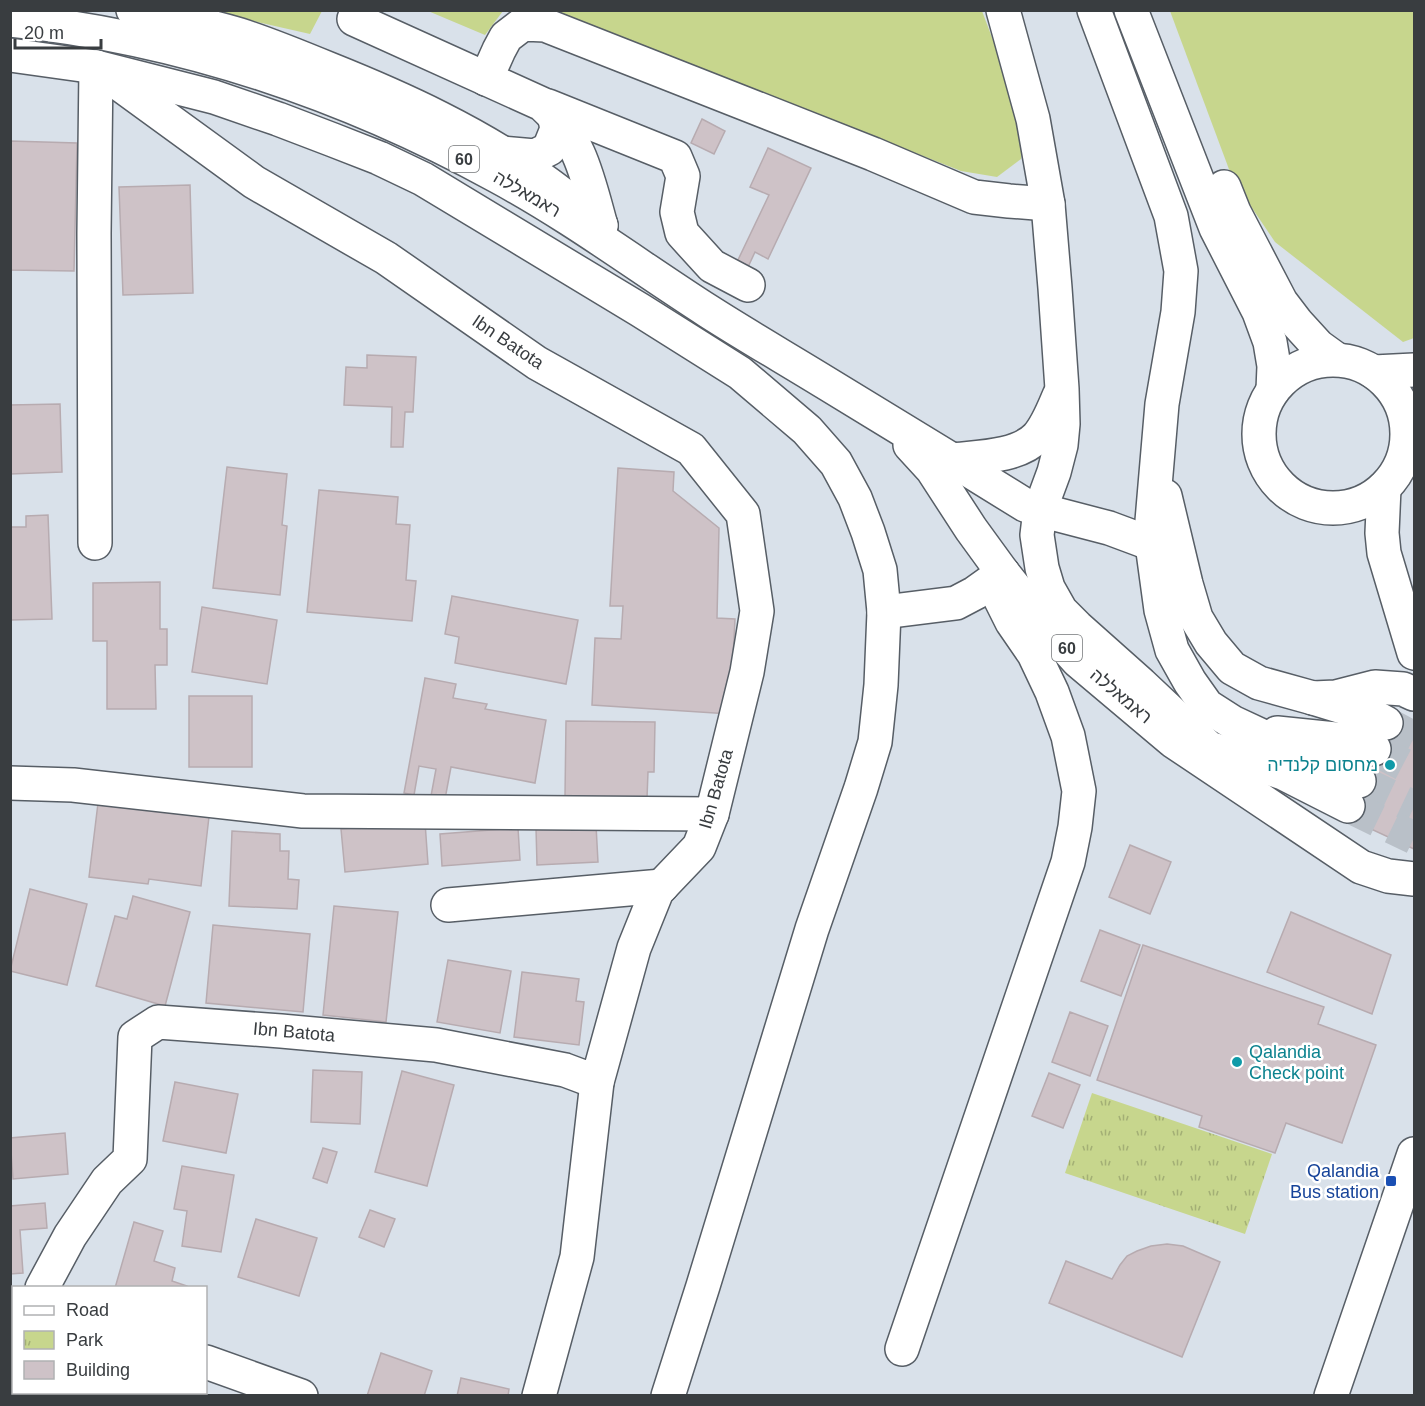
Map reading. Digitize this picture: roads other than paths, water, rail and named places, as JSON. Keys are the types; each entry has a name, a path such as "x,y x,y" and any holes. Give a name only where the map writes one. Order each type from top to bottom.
{"main road":[{"path":"134,10 238,34 382,90 444,120 542,179 601,226 645,268"},
{"path":"1003,10 1033,119 1048,204 1062,389 1061,445 1040,510"},
{"path":"1094,10 1171,216 1181,271 1178,312 1162,404 1152,544"},
{"path":"1131,10 1216,228 1259,312 1270,342 1274,366 1273,390"},
{"path":"1156,10 1234,212 1281,302 1318,346 1335,359"},
{"path":"354,19 548,109 675,157 683,176 677,212 682,233 712,266 748,285"},
{"name":"ראמאללה","path":"10,20 36,22 163,46 278,79 338,101 454,153 570,220 709,312 1025,505 1040,510"},
{"path":"486,79 507,37 523,24 545,25 873,154 974,197 1048,204"},
{"path":"10,55 96,67 214,97 379,158 423,179 740,373 807,430 836,463 855,498 880,570 884,612 881,686 875,742 812,929 668,1395"},
{"path":"95,543 96,67"},
{"name":"Ibn Batota","path":"43,1286 70,1236 100,1190 130,1158 135,1037 158,1022 436,1045 565,1070 597,1082 634,948 657,891 699,847 712,814 747,672 757,611 743,514 691,449 537,363 386,258 254,182 96,67"},
{"path":"501,153 534,156 549,149 557,129 548,109"},
{"path":"548,109 570,135 583,164 601,226"},
{"path":"1335,359 1362,365 1388,384 1399,399 1411,432 1396,472 1384,488 1366,500 1346,507 1323,507 1302,502 1284,490 1270,473 1261,453 1259,431 1263,409 1273,390 1285,376 1300,367 1318,361 1335,359"},
{"path":"1374,372 1414,370"},
{"path":"951,459 1015,451 1036,438 1051,416 1062,389"},
{"name":"ראמאללה","path":"870,410 910,445 932,469 1003,573 1078,661 1189,725 1314,836 1361,867 1388,876 1414,879"},
{"path":"1157,462 1196,618 1211,643 1232,668 1259,683 1312,698 1336,697 1375,687 1403,689 1414,694"},
{"path":"1384,488 1382,533 1384,553 1414,653"},
{"name":"60","path":"1189,725 1190,682 1172,650 1161,610 1152,544 1110,528 1040,510 1037,535 1042,568 1048,588 1061,610 1077,627 1189,725 1209,748 1353,794 1252,731 1232,722 1189,725"},
{"path":"884,612 956,603 1003,573"},
{"path":"902,1349 1064,873 1075,827 1079,791 1068,736 1052,692 1034,654 999,598 1003,573"},
{"name":"60","path":"1252,731 1345,740 1380,736 1375,717 1312,698"},
{"path":"10,783 73,785 303,811 712,814"},
{"path":"448,905 662,886"},
{"path":"539,1395 577,1257 597,1082"},
{"path":"1331,1395 1414,1154"},
{"path":"207,1362 301,1395"}],"tunnel":[{"path":"1386,723 1414,738"},
{"path":"1374,749 1414,770"},
{"path":"1359,781 1414,807"},
{"path":"1348,806 1414,838"}],"place":[{"name":"מחסום קלנדיה","path":"1390,765"},
{"name":"Qalandia Check point","path":"1237,1062"},
{"name":"Qalandia Bus station","path":"1391,1181"}]}
